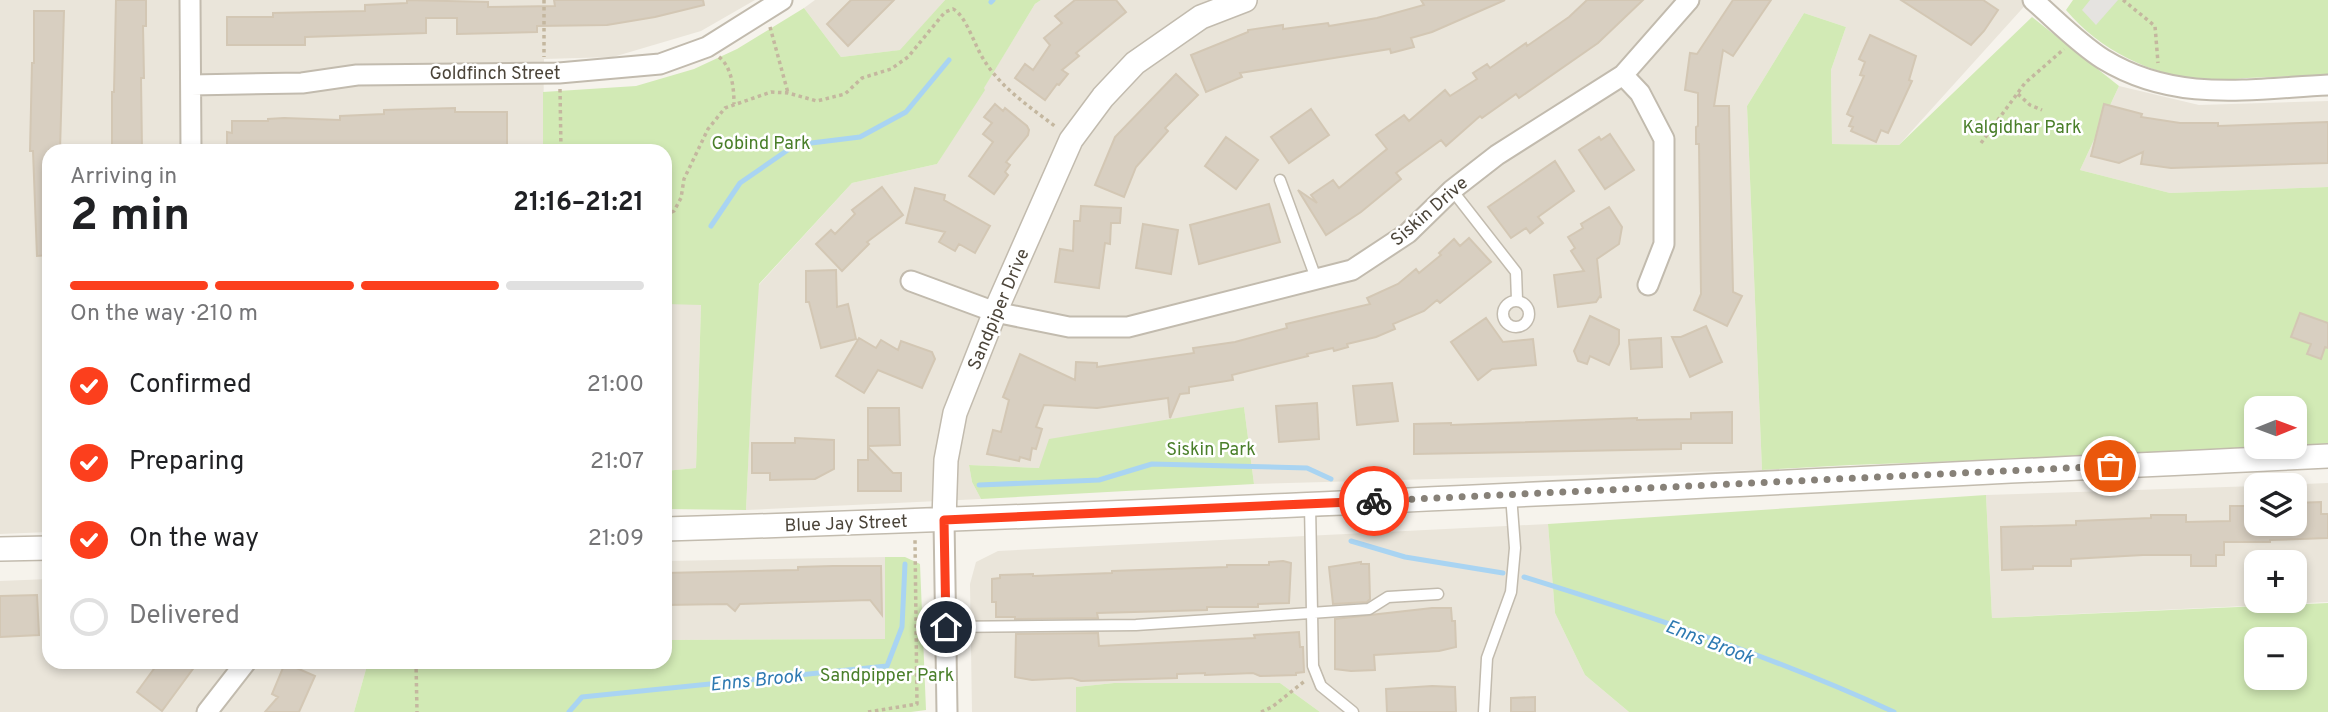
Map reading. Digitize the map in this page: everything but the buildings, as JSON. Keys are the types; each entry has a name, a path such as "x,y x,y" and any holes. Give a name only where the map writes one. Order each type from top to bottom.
{"street":[{"path":"190,0 191,144"},
{"name":"Sandpiper Drive","path":"947,712 944,520 946,460 955,413 995,312 1071,139 1103,97 1135,63 1201,17 1245,0"},
{"name":"Siskin Drive","path":"911,281 995,312 1069,327 1128,327 1352,270 1408,233 1452,190 1497,156 1623,75 1689,0"},
{"path":"2033,0 2101,58 2152,83 2196,91 2328,85"},
{"name":"Goldfinch Street","path":"191,85 302,83 357,75 552,73 660,64 707,47 774,6"},
{"path":"1623,75 1640,93 1664,139 1664,244 1647,285"},
{"name":"Blue Jay Street","path":"672,529 1310,504 2328,456"},
{"path":"0,550 42,548"},
{"path":"207,712 241,669"}],"lane":[{"path":"1280,180 1317,281"},
{"path":"1452,190 1516,272 1517,300"},
{"path":"1484,712 1487,658 1511,592 1515,548 1511,495"},
{"path":"1310,504 1315,671 1321,686 1353,712"},
{"path":"946,627 1136,625 1369,610 1388,597 1438,594"}],"path":[{"path":"544,0 560,144"},
{"path":"2123,0 2155,26 2158,64"},
{"path":"774,6 788,93"},
{"path":"672,212 681,198 684,179 708,129 725,108 771,92 788,93 817,101 845,94 862,78 891,69 908,57 945,12 953,9 958,11 967,26 973,43 986,64 1003,83 1071,139"},
{"path":"1981,143 2025,83 2075,37"},
{"path":"707,47 727,63 734,104"},
{"path":"2018,94 2030,105 2042,110"},
{"path":"868,712 917,704 915,521"},
{"path":"416,669 417,712"},
{"path":"1261,712 1272,707 1315,671"}],"shaded area":[{"path":"0,0 755,0 701,31 613,57 544,59 543,144 42,144 42,532 0,534"},
{"path":"815,0 945,0 901,50 841,57 804,8"},
{"path":"1041,0 2030,0 1899,145 1832,144 1831,70 1846,27 1804,13 1747,106 1762,470 1254,484 1244,407 1040,468 969,465 972,482 981,499 746,510 756,288 852,183 937,164 1035,4"},
{"path":"2090,0 2118,0 2096,25 2082,10"},
{"path":"2119,86 2199,105 2328,101 2328,187 2170,193 2080,170"},
{"path":"672,304 701,304 696,468 672,470"},
{"path":"2328,483 2328,602 2307,603 2307,550 2244,550 2244,606 1992,618 1986,495 2244,486 2244,536 2307,536 2307,484"},
{"path":"1548,524 1555,613 1585,675 1629,712 1320,712 1280,683 1114,683 1076,687 1076,712 972,712 970,584 976,562 998,551"},
{"path":"885,557 886,639 672,640 672,561"},
{"path":"42,579 42,669 366,669 354,712 0,712 0,581"}],"green space":[{"name":"Gobind Park","path":"945,0 1041,0 1035,4 985,90 937,164 852,183 759,284 746,510 672,509 672,470 696,468 701,305 672,304 672,144 543,144 543,92 636,86 694,69 737,49 804,8 841,57 900,50"},
{"path":"2073,0 2328,0 2328,75 2208,80 2165,73 2128,58 2094,37 2066,10"},
{"name":"Kalgidhar Park","path":"1804,13 1846,27 1831,70 1832,144 1899,145 2032,17 2119,86 2080,170 2170,193 2328,187 2328,448 2307,449 2307,396 2244,396 2244,451 1762,470 1747,106"},
{"name":"Siskin Park","path":"1244,407 1254,484 981,499 972,482 969,465 1039,468 1049,439"},
{"path":"1986,495 1992,618 2244,607 2244,613 2307,613 2307,604 2328,603 2328,712 1629,712 1585,675 1555,613 1548,524"},
{"name":"Sandpipper Park","path":"885,557 905,557 920,564 926,710 354,712 366,669 672,669 672,640 885,639"},
{"path":"1114,683 1280,683 1320,712 1076,712 1076,687"}],"waterway":[{"path":"711,226 740,183 795,145 860,137 906,112 949,60"},
{"name":"Enns Brook","path":"979,485 1099,480 1152,464 1307,468 1331,479"},
{"name":"Enns Brook","path":"1351,541 1405,557 1503,573"},
{"name":"Enns Brook","path":"569,712 582,697 887,666 902,627 905,564"},
{"name":"Enns Brook","path":"1524,577 1758,655 1894,712"}],"way so far":[{"path":"1374,501 2110,466"}],"route":[{"path":"946,627 944,520 1374,501"}]}
